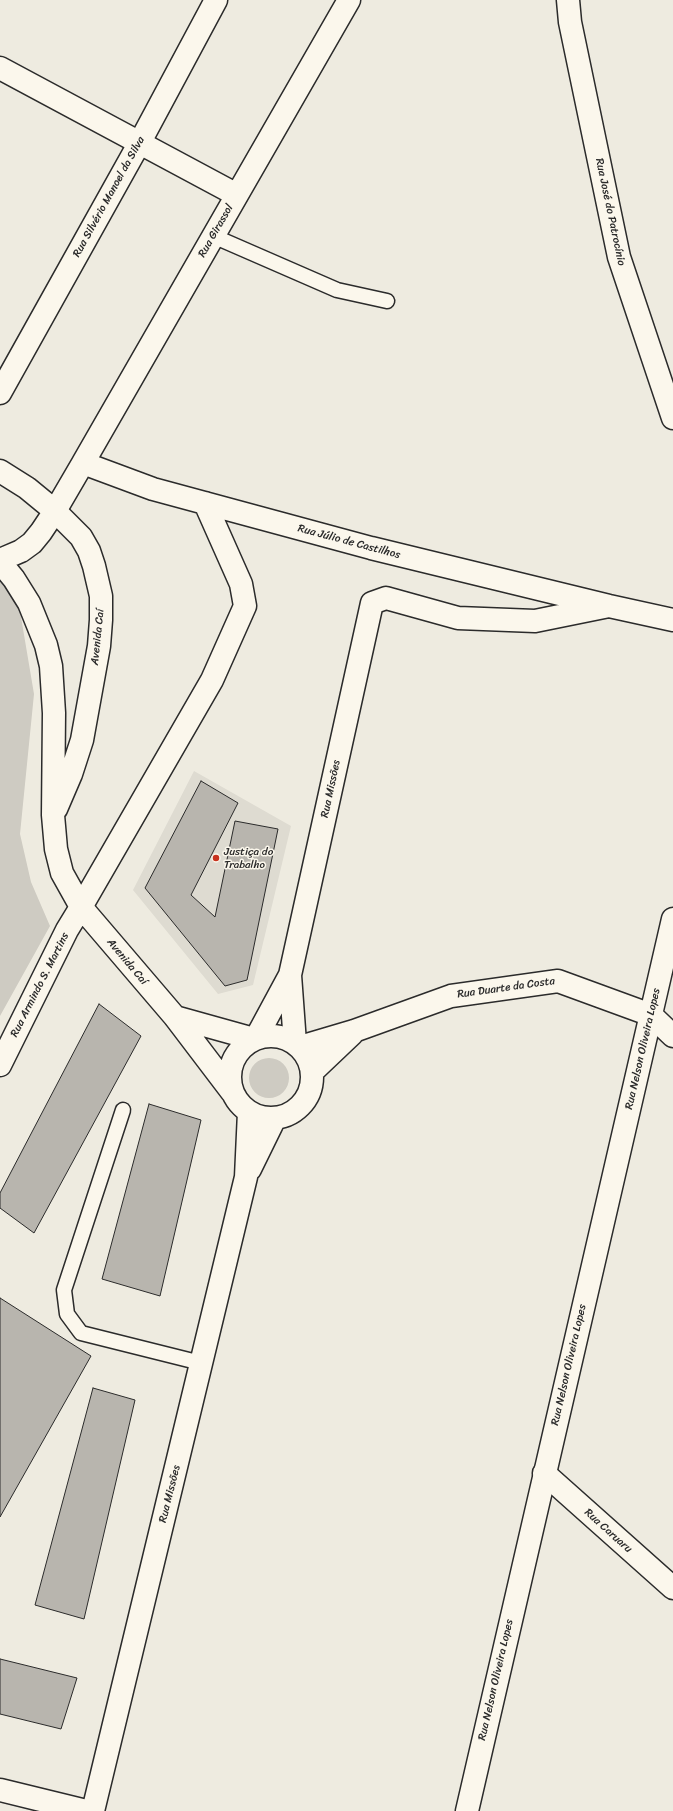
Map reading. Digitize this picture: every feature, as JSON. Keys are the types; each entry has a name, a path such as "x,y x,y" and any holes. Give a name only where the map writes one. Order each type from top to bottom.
{"street":[{"name":"Rua Silvério Manoel da Silva","path":"0,393 140,142 216,0"},
{"name":"Rua Girassol","path":"83,463 349,0"},
{"name":"Rua José do Patrocínio","path":"568,0 572,29 619,257 673,418"},
{"path":"0,68 237,195"},
{"path":"0,561 22,551 32,543 55,511 83,463"},
{"name":"Rua Júlio de Castilhos","path":"83,463 153,489 372,548 609,606 673,620"},
{"name":"Avenida Caí","path":"1,472 27,488 55,511 81,537 89,551 101,596 99,646 82,740 72,774 53,815"},
{"name":"Rua Armindo S. Martins","path":"0,1064 68,930 212,680 245,606 241,584 205,503"},
{"name":"Avenida Caí","path":"0,561 14,579 29,603 46,646 51,666 54,714 53,815 56,849 62,873 81,907 175,1017 232,1092"},
{"name":"Rua Missões","path":"255,1038 290,975 372,603 386,598 458,618 535,621 609,606"},
{"name":"Rua Nelson Oliveira Lopes","path":"467,1811 673,919"},
{"name":"Rua Missões","path":"290,975 298,1045"},
{"name":"Rua Duarte da Costa","path":"298,1045 354,1031 451,996 558,980 651,1015 673,1036"},
{"path":"175,1017 255,1038"},
{"name":"Rua Duarte da Costa","path":"312,1072 354,1031"},
{"path":"270,1035 283,1036 298,1045 306,1054 312,1072 312,1085 307,1097 299,1108 288,1115 275,1118 262,1117 249,1112 239,1104 232,1092 229,1076 232,1061 241,1048 255,1038 270,1035"},
{"name":"Rua Missões","path":"93,1811 246,1177 249,1112"},
{"name":"Rua Missões","path":"246,1177 275,1118"},
{"name":"Rua Caruaru","path":"544,1473 673,1588"},
{"path":"0,1790 86,1811"}],"lane":[{"path":"213,236 337,290 387,301"},
{"path":"123,1110 64,1290 67,1314 81,1333 201,1363"}],"shaded area":[{"path":"0,582 4,584 20,611 34,694 20,834 31,882 50,926 0,1016"},
{"name":"Justiça do Trabalho","path":"194,771 291,826 253,985 218,994 133,890"},
{"path":"273,1058 280,1061 286,1067 289,1078 288,1086 280,1095 273,1098 265,1098 258,1095 250,1086 249,1074 252,1067 261,1059"}],"building":[{"name":"Justiça do Trabalho","path":"201,781 238,803 191,895 215,917 235,821 278,829 247,980 225,986 145,888"},
{"path":"99,1004 141,1036 34,1233 0,1208 0,1193"},
{"path":"149,1104 201,1120 160,1296 102,1279"},
{"path":"0,1298 91,1356 0,1517"},
{"path":"93,1388 135,1400 84,1619 35,1605"},
{"path":"0,1659 77,1678 61,1729 0,1714"}],"place":[{"name":"Justiça do Trabalho","path":"216,858"}]}
